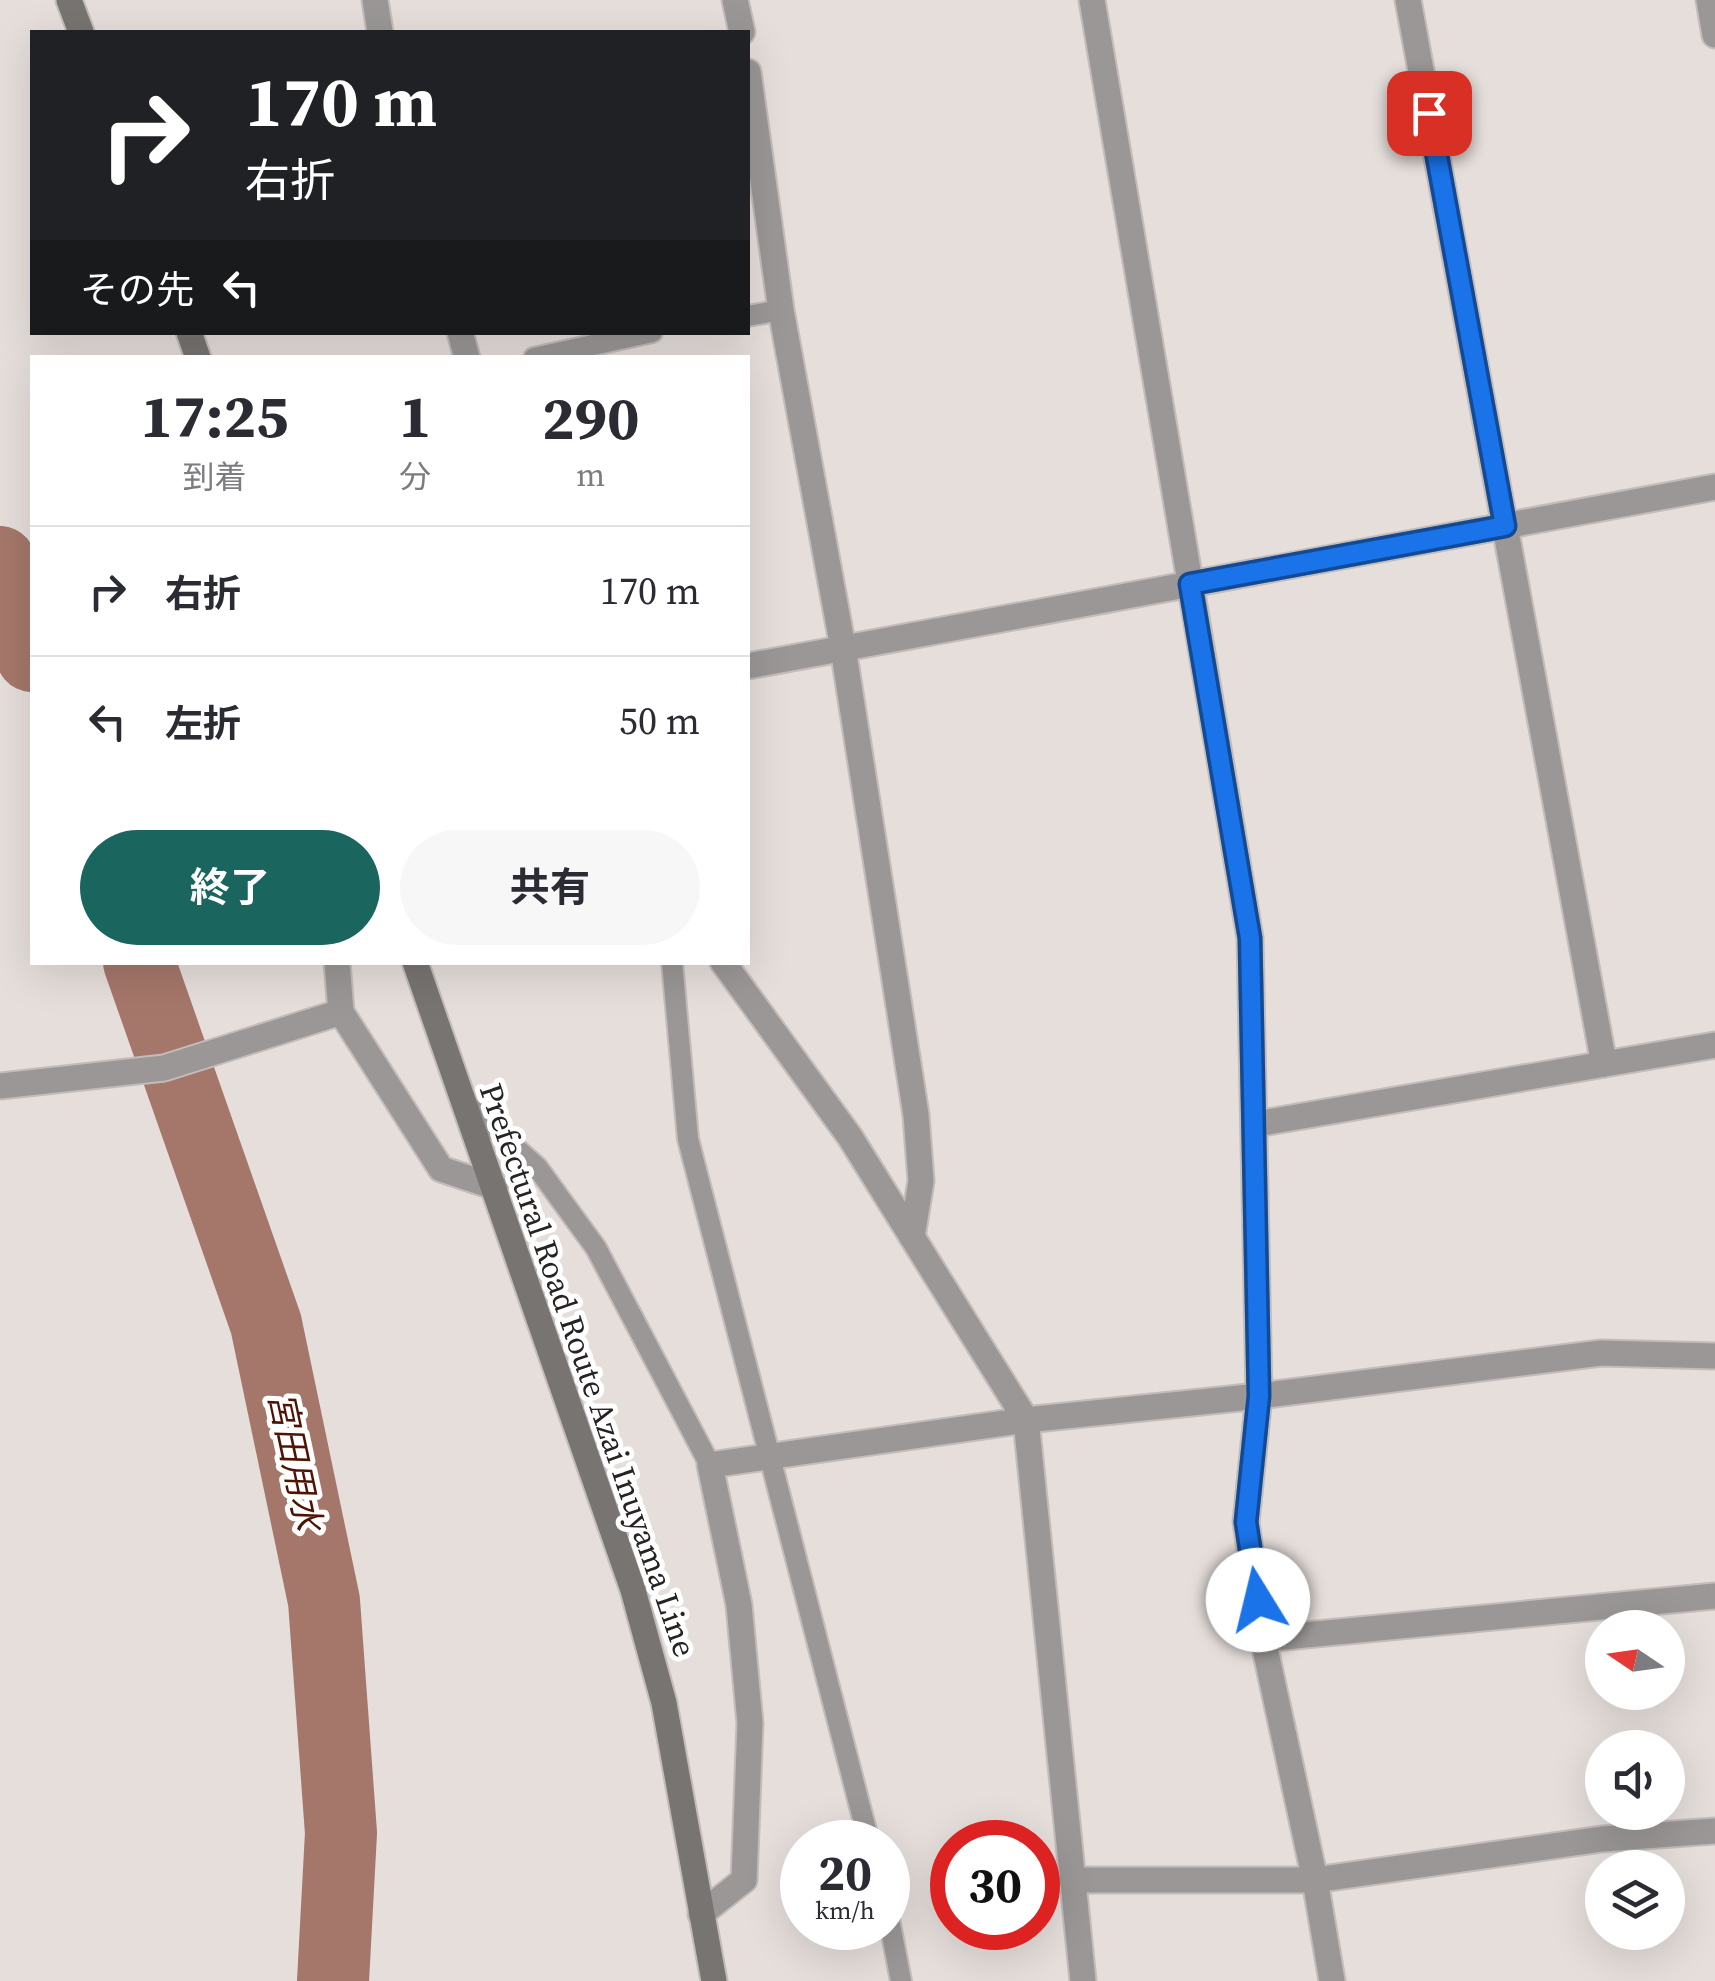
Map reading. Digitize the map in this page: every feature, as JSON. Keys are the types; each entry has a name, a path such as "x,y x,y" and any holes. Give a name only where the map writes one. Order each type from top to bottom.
{"main road":[{"path":"69,0 80,30"},
{"name":"Prefectural Road Route Azai Inuyama Line","path":"416,965 634,1590 664,1703 711,1979"}],"street":[{"path":"375,0 380,30"},
{"path":"736,0 739,30"},
{"path":"1092,0 1250,938 1259,1396 1246,1522 1264,1639 1315,1880 1332,1981"},
{"path":"1408,0 1604,1064"},
{"path":"1709,0 1715,35"},
{"path":"750,86 781,310 843,648 916,1115 921,1181 912,1236"},
{"path":"750,666 1715,488"},
{"path":"337,965 341,1012 441,1169 495,1186"},
{"path":"725,965 850,1137 1026,1420 1082,1981"},
{"path":"0,1086 164,1068 341,1012"},
{"path":"1256,1124 1715,1044"},
{"path":"701,1914 744,1880 750,1723 739,1606 710,1464 1026,1420 1600,1354 1715,1356"},
{"path":"1264,1639 1715,1596"},
{"path":"1072,1880 1315,1880 1602,1839 1715,1831"}],"lane":[{"path":"750,316 781,310"},
{"path":"548,355 638,335"},
{"path":"672,965 688,1140 864,1820"},
{"path":"466,1104 537,1167 596,1248 710,1464"},
{"path":"895,1950 901,1981"}],"waterway":[{"name":"宮田用水","path":"0,562 30,650"},
{"name":"宮田用水","path":"140,965 266,1324 324,1601 341,1833 333,1981"}],"route":[{"path":"1258,1600 1246,1522 1259,1396 1250,938 1190,584 1505,526 1429,113"}]}
